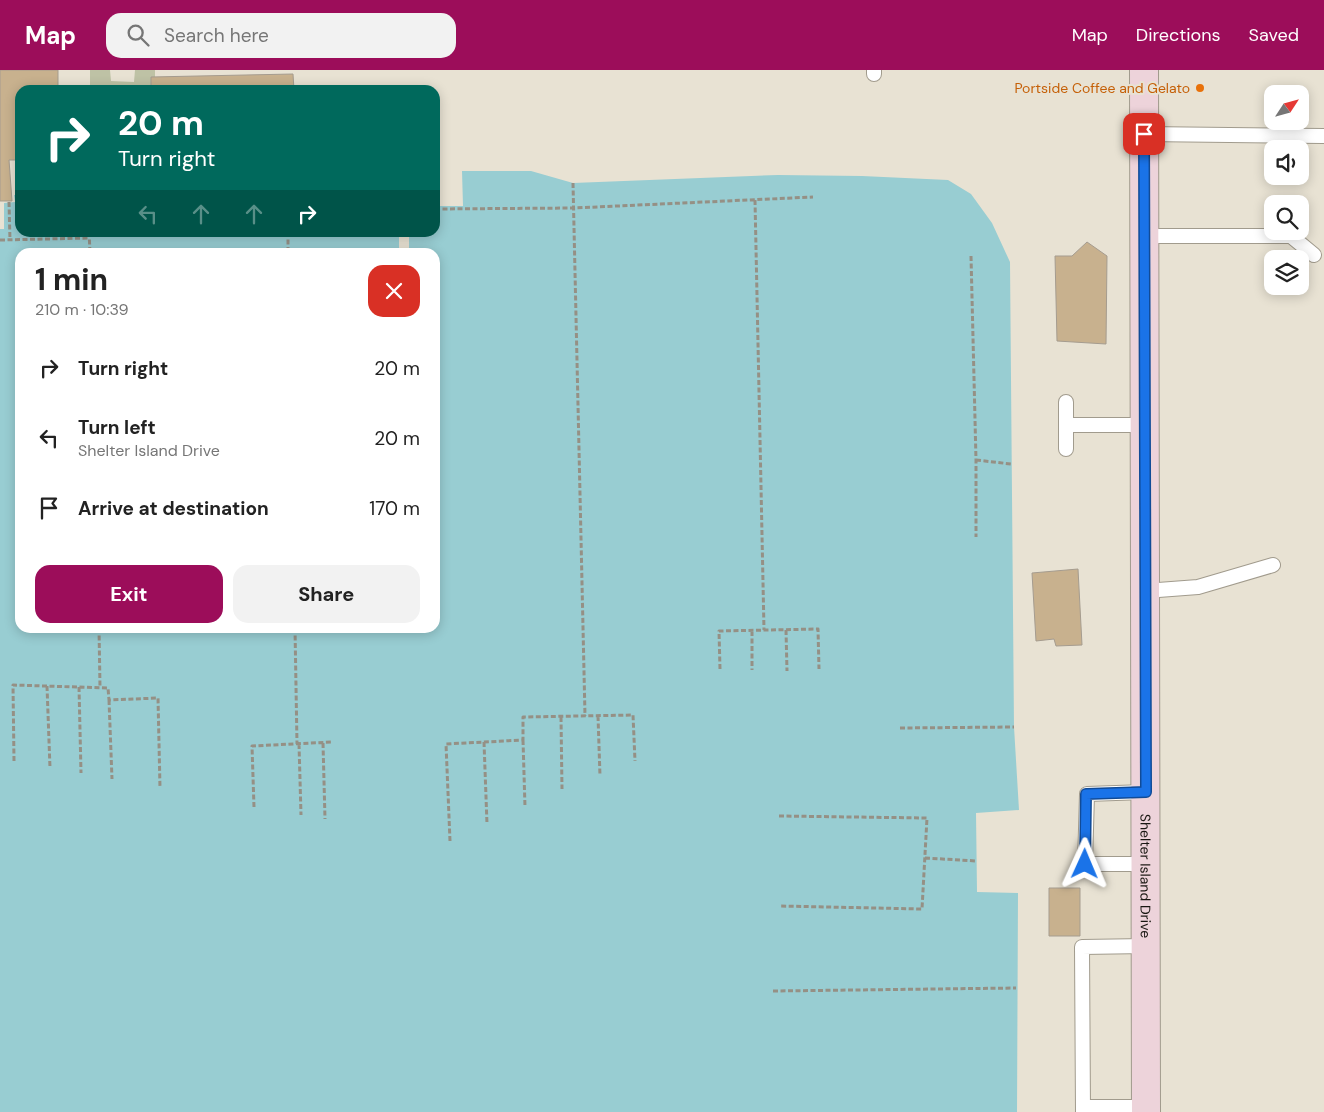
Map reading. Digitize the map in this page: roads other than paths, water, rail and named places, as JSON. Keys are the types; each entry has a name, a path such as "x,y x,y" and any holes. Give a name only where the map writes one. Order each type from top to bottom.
{"main road":[{"name":"Shelter Island Drive","path":"1144,70 1146,1109"}],"lane":[{"path":"1144,134 1324,136"},
{"path":"1144,236 1291,236 1314,255"},
{"path":"1066,402 1066,449"},
{"path":"1066,425 1145,425"},
{"path":"1145,591 1198,587 1273,565"},
{"path":"1146,792 1086,794 1085,864 1146,864"},
{"path":"1146,946 1082,947 1083,1109 1146,1109"}],"water":[{"path":"462,171 531,171 573,183 778,175 862,176 948,180 971,194 992,223 1010,262 1014,727 1019,810 976,813 977,892 1018,893 1017,1112 0,1112 0,229 4,229 4,203 15,202 15,237 440,237 440,206 463,206"}],"place":[{"name":"Portside Coffee and Gelato","path":"1200,88"}]}
